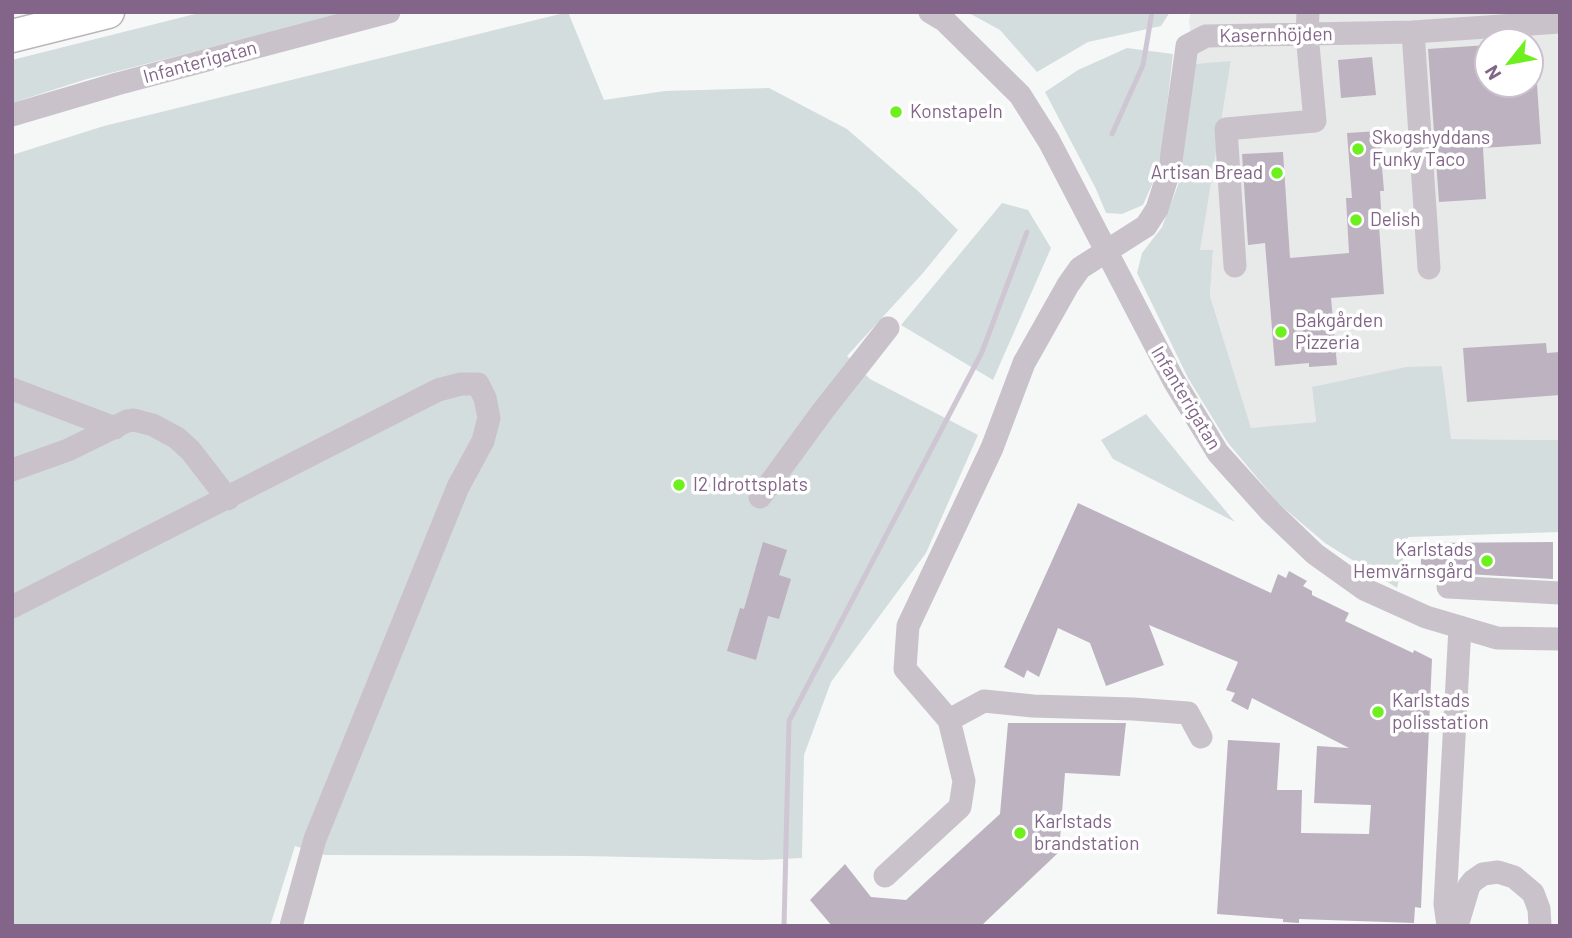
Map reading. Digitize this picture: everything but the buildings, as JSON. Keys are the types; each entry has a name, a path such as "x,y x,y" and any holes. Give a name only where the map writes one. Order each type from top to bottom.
{"highway":[{"path":"12,36 108,12"}],"street":[{"name":"Infanterigatan","path":"12,115 117,83 389,12"},
{"name":"Infanterigatan","path":"930,12 945,21 1020,95 1049,141 1174,381 1218,453 1271,512 1315,554 1364,589 1426,617 1459,637 1560,639"},
{"name":"Kasernhöjden","path":"1105,251 1146,226 1160,201 1170,168 1187,46 1206,36 1308,23 1413,32 1560,22"},
{"path":"1235,266 1226,129 1315,121 1308,23"},
{"path":"1413,32 1429,268"},
{"path":"885,876 960,807 964,781 949,720 905,670 908,626 992,448 1024,363 1080,268 1105,251"},
{"path":"760,498 822,412 888,328"},
{"path":"12,607 438,390 461,384 478,384 485,398 489,418 483,441 458,487 315,839 291,926"},
{"path":"12,389 115,428"},
{"path":"12,470 68,450 134,420 167,431 191,451 228,499"},
{"path":"1448,587 1560,593"},
{"path":"1448,926 1444,904 1459,637"},
{"path":"949,720 984,701 1033,706 1133,709 1188,713 1201,737"},
{"path":"1457,926 1473,881 1483,874 1498,872 1514,877 1533,893 1538,904 1540,926"}],"shaded area":[{"path":"203,12 350,12 87,79 12,103 12,60"},
{"path":"568,12 604,100 665,91 769,88 847,129 958,230 923,273 847,356 870,379 978,435 926,553 831,682 804,755 802,858 763,860 325,855 295,846 270,926 12,926 12,155 104,126"},
{"path":"967,12 1170,12 1161,26 1088,42 1037,72 1000,30"},
{"path":"1191,12 1555,12 1560,16 1560,440 1450,439 1442,366 1312,388 1316,422 1251,429 1210,296 1213,250 1199,251 1231,62 1194,64 1189,20"},
{"path":"1127,48 1173,54 1162,150 1154,180 1143,205 1122,214 1106,213 1045,92 1078,70"},
{"path":"1231,61 1200,250 1213,250 1210,296 1251,428 1316,422 1312,387 1406,367 1442,366 1451,439 1560,440 1560,532 1408,537 1397,588 1325,543 1279,504 1228,443 1188,378 1137,273 1142,253 1162,227 1178,185 1194,64"},
{"path":"1002,203 1028,210 1051,248 993,380 901,325"},
{"path":"1146,414 1235,522 1113,459 1101,440"}],"waterway":[{"path":"1112,134 1143,65 1152,12"},
{"path":"784,926 789,721 982,352 1027,232"}],"place":[{"name":"Konstapeln","path":"896,112"},
{"name":"Skogshyddans Funky Taco","path":"1358,149"},
{"name":"Artisan Bread","path":"1277,173"},
{"name":"Delish","path":"1356,220"},
{"name":"Bakgården Pizzeria","path":"1281,332"},
{"name":"I2 Idrottsplats","path":"679,485"},
{"name":"Karlstads Hemvärnsgård","path":"1487,561"},
{"name":"Karlstads polisstation","path":"1378,712"},
{"name":"Karlstads brandstation","path":"1020,833"}]}
